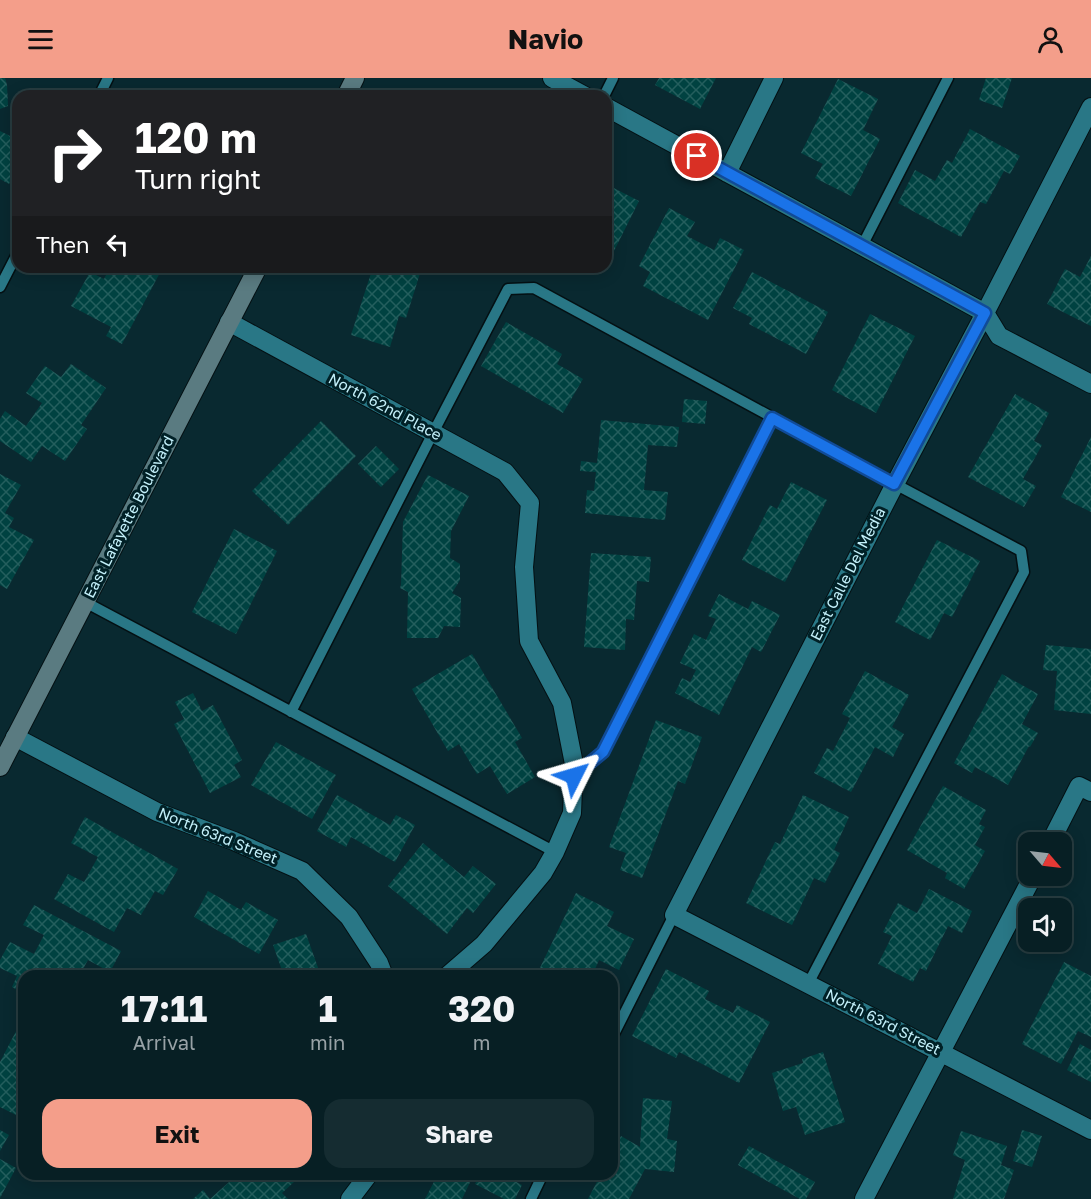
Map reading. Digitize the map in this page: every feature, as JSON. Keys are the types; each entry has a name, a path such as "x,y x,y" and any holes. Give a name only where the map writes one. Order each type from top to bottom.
{"street":[{"path":"552,78 574,90"},
{"path":"727,173 774,78"},
{"name":"East Calle Del Media","path":"674,915 894,484 1091,107"},
{"path":"612,110 985,313 999,336 1091,384"},
{"name":"East Lafayette Boulevard","path":"0,767 255,273"},
{"name":"North 62nd Place","path":"229,322 505,472 530,503 524,567 529,641 562,703 574,764 574,776"},
{"name":"North 63rd Street","path":"15,737 157,812 234,841 302,871 349,917 382,970"},
{"path":"454,970 484,944 543,873 572,813 574,776"},
{"path":"1057,832 1085,789"},
{"path":"864,1199 1028,886"},
{"name":"North 63rd Street","path":"674,915 1091,1130"},
{"path":"350,1199 364,1180"}],"lane":[{"path":"862,246 948,78"},
{"path":"0,287 12,264"},
{"path":"291,712 508,289 534,288 1021,551 1024,572 808,984"},
{"path":"574,776 603,752 772,418"},
{"path":"85,602 555,852"},
{"path":"618,1026 674,915"},
{"path":"531,1199 540,1180"}],"building":[{"path":"0,78 5,78 7,85 8,106 0,109"},
{"path":"659,78 716,78 700,109 655,85"},
{"path":"986,78 1012,78 1002,108 979,100"},
{"path":"838,79 878,99 863,130 880,139 851,196 815,178 823,164 801,153"},
{"path":"970,129 1020,156 1010,174 1004,171 986,204 980,202 961,237 898,203 915,170 935,181 947,160 952,163"},
{"path":"0,131 12,137 12,178 9,184 0,179"},
{"path":"612,187 639,201 614,251 612,250"},
{"path":"669,208 695,222 687,236 714,250 720,238 744,250 708,320 643,286 650,272 639,266"},
{"path":"1091,256 1091,326 1047,304 1065,269 1080,277"},
{"path":"752,272 828,312 806,354 749,324 752,318 733,308"},
{"path":"89,273 104,279 107,273 160,273 122,344 106,336 111,327 71,306"},
{"path":"371,273 420,273 406,318 399,316 390,347 351,335"},
{"path":"870,314 915,336 876,413 832,390"},
{"path":"506,322 562,354 557,364 583,379 563,413 481,366"},
{"path":"71,364 106,388 81,425 87,429 65,461 42,446 31,462 0,441 0,419 5,411 26,426 42,403 26,393 45,366 61,377"},
{"path":"1015,394 1049,413 1034,441 1042,445 1023,479 1036,486 1024,507 968,477"},
{"path":"684,399 707,401 705,424 682,422"},
{"path":"601,420 679,427 677,447 648,445 644,490 668,492 665,520 585,513 587,490 594,491 596,472 580,471 581,461 597,463"},
{"path":"321,421 356,456 288,525 252,491"},
{"path":"1091,437 1091,512 1061,497"},
{"path":"376,446 399,469 381,487 358,464"},
{"path":"0,474 21,485 5,513 14,518 9,527 34,540 7,589 0,585"},
{"path":"428,475 469,496 451,531 450,558 460,564 460,580 452,593 461,598 460,627 444,626 438,638 407,638 408,592 400,588 403,522"},
{"path":"791,482 827,500 785,582 742,560 770,505 777,509"},
{"path":"234,529 277,551 236,634 192,612"},
{"path":"937,540 980,561 952,617 944,613 930,640 895,622"},
{"path":"591,553 651,557 649,582 637,581 634,620 626,619 625,650 584,647"},
{"path":"719,594 748,609 752,601 780,615 761,652 752,647 719,715 675,693 682,678 690,682 696,670 680,663 694,634 706,640 716,619 708,616"},
{"path":"1046,645 1091,649 1091,714 1054,710 1057,671 1043,670"},
{"path":"472,654 522,738 515,742 535,777 507,794 490,766 477,774 459,744 448,751 412,689"},
{"path":"865,671 909,695 892,727 904,734 893,757 875,747 851,792 814,773 827,748 833,751 850,718 842,714"},
{"path":"1002,674 1038,694 1022,724 1038,733 1008,785 975,767 972,773 954,763"},
{"path":"193,693 202,711 213,705 242,760 234,765 241,777 210,793 174,724 184,719 175,702"},
{"path":"656,720 702,737 685,784 678,781 642,878 620,870 626,853 609,847"},
{"path":"276,742 336,775 312,819 251,785"},
{"path":"943,786 986,810 979,824 985,827 975,845 985,851 964,889 945,878 947,873 907,850"},
{"path":"337,795 390,825 396,815 415,825 395,862 351,837 346,847 317,831"},
{"path":"803,795 849,817 834,850 840,853 825,883 814,878 792,925 746,903 775,842 780,844"},
{"path":"85,817 178,869 163,895 155,891 141,915 127,908 114,932 54,899 68,874 84,882 98,857 71,843"},
{"path":"423,843 464,877 473,866 496,884 473,913 467,908 447,934 388,886"},
{"path":"929,889 972,911 962,933 948,926 926,971 920,968 913,982 878,964 892,936 883,932 898,903 917,913"},
{"path":"208,891 241,910 246,902 278,920 259,954 194,917"},
{"path":"576,893 614,912 607,926 634,939 619,970 599,960 595,970 539,970"},
{"path":"34,905 121,951 111,970 106,970 88,960 82,970 18,970 18,990 12,987 17,976 0,968 0,960 10,942 34,954 44,935 23,925"},
{"path":"306,934 319,970 282,970 273,945"},
{"path":"1064,962 1091,976 1091,1037 1078,1031 1061,1064 1022,1044"},
{"path":"666,969 709,991 705,999 733,1013 737,1005 770,1022 739,1083 679,1052 676,1058 632,1036"},
{"path":"18,1028 18,1116 0,1107 0,1062"},
{"path":"1080,1044 1091,1050 1091,1082 1067,1070"},
{"path":"823,1052 845,1122 805,1135 796,1107 783,1111 772,1073 803,1063 802,1059"},
{"path":"643,1098 672,1101 667,1139 677,1141 674,1172 645,1169 629,1199 588,1199 598,1180 618,1180 618,1142 621,1136 640,1147"},
{"path":"0,1130 9,1135 0,1151"},
{"path":"1022,1130 1042,1136 1032,1167 1013,1161"},
{"path":"961,1131 1007,1146 1001,1165 1014,1170 1004,1199 953,1199 965,1160 953,1155"},
{"path":"749,1146 815,1182 806,1199 800,1199 738,1165"},
{"path":"0,1159 16,1168 0,1198"},
{"path":"231,1180 292,1180 294,1182 282,1193 288,1199 210,1199"},
{"path":"435,1180 471,1180 462,1199 425,1199"},
{"path":"477,1180 513,1180 522,1185 515,1199 504,1199 475,1184"},
{"path":"203,1190 210,1199 193,1199"}],"route":[{"path":"574,776 603,752 772,418 894,484 985,313 697,156"}]}
